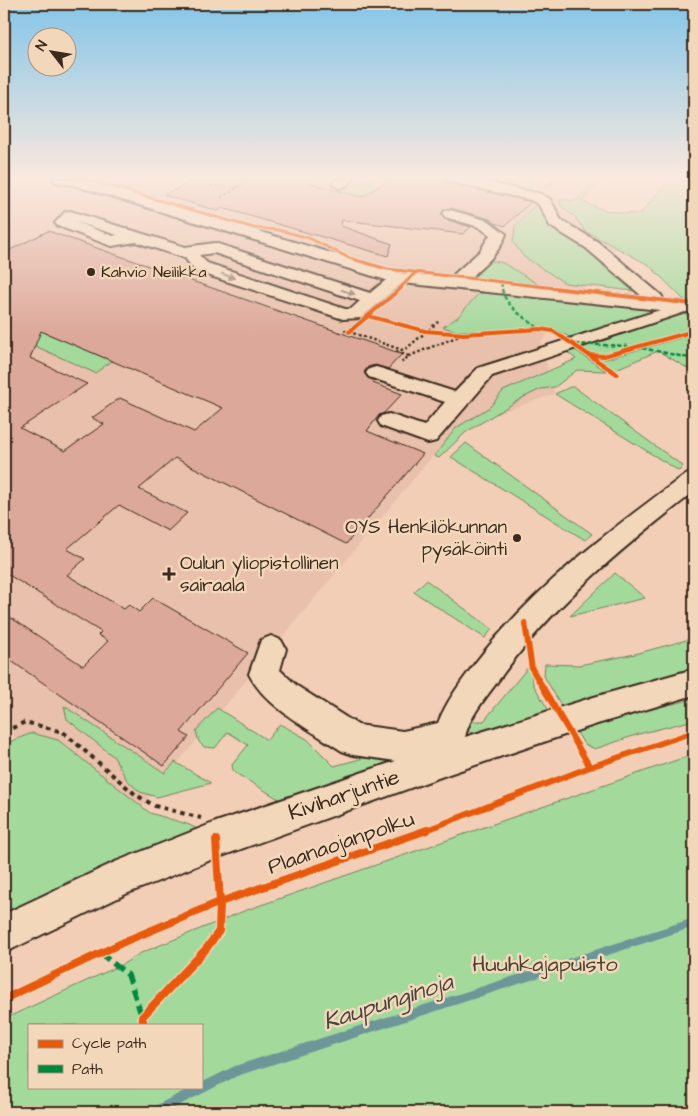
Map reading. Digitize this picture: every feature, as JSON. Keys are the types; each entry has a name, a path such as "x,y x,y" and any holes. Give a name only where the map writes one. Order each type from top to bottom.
{"street":[{"path":"110,231 136,237 161,249 186,240 197,231"},
{"path":"233,231 387,289"},
{"path":"455,283 496,242 498,234 494,231"},
{"path":"567,231 592,245 655,299 655,304"},
{"path":"186,240 316,282 336,274 387,289 455,283 690,307"},
{"path":"186,240 191,255 201,267 343,314 355,314 387,289"},
{"path":"388,420 428,436 485,372 690,307"},
{"path":"376,372 459,400"},
{"path":"271,649 264,674 286,696 353,740 403,746 449,747 456,715 487,670 525,623 622,534 694,480"},
{"name":"Kiviharjuntie","path":"4,934 115,880 449,747 594,711 694,682"}],"path":[{"path":"409,356 396,352 407,348 439,321"},
{"path":"349,332 355,327"},
{"path":"416,328 435,332"},
{"path":"349,332 402,350"},
{"path":"444,332 473,334"},
{"path":"400,365 409,356 464,334"},
{"path":"4,732 25,722 63,732 136,795 155,806 199,816 212,827 216,840"}],"shaded area":[{"name":"Oulun yliopistollinen sairaala","path":"4,231 630,231 541,342 554,394 456,428 116,837 36,872 7,695 4,693"}],"green space":[{"path":"514,231 559,231 565,236 593,248 601,257 603,266 633,291 565,283 524,257 513,242"},
{"path":"585,231 694,231 694,301 684,300 649,265"},
{"path":"488,260 503,263 538,284 472,277"},
{"path":"493,291 652,308 653,311 572,338 553,329 457,331 443,327 458,317 478,294"},
{"path":"684,314 694,314 694,329 603,354 592,354 581,347"},
{"path":"20,322 112,361 95,373 4,332"},
{"path":"694,334 694,372 658,351 614,370 597,358 606,359"},
{"path":"575,350 606,371 577,370 555,387 541,389 522,398 466,432 439,458 434,456 456,428 490,407 503,391 576,359 567,352"},
{"path":"574,387 683,466 679,471 555,394"},
{"path":"466,443 592,534 585,540 451,457"},
{"path":"615,573 645,598 570,616"},
{"path":"426,580 492,629 485,638 414,592"},
{"path":"694,638 694,670 562,707 544,676 545,664 579,665 635,654"},
{"path":"529,666 533,684 549,711 481,734 474,734 465,730 465,721 484,721"},
{"path":"694,699 694,720 639,734 595,749 584,744 576,731 630,714"},
{"path":"64,706 165,773 175,762 211,783 157,797 140,792 127,780 114,757 67,719"},
{"path":"217,708 267,740 280,724 307,739 334,766 404,747 410,758 282,801 233,770 232,765 248,745 228,732 215,748 204,747 199,742 196,731"},
{"path":"32,733 58,740 150,813 187,824 204,832 192,834 69,881 4,914 4,744"},
{"name":"Huuhkajapuisto","path":"694,754 694,1112 4,1112 4,1019 123,964 141,953 244,911"}],"building":[{"path":"48,231 402,354 388,369 375,365 368,367 364,372 368,378 375,381 373,383 402,394 384,413 379,415 367,431 423,454 346,544 175,458 139,489 187,513 168,531 119,505 67,549 85,559 67,575 124,609 129,605 139,612 153,598 248,653 181,732 189,737 164,766 4,656 4,613 83,666 108,641 98,635 101,632 4,572 4,253","holes":["41,331 223,408 194,432 120,398 92,418 104,424 65,451 20,428 87,384 30,358"]},
{"path":"302,231 355,231 392,244 388,256"},
{"path":"438,231 466,231 463,234"}],"waterway":[{"name":"Kaupunginoja","path":"202,1088 235,1071 694,922"},
{"name":"Kaupunginoja","path":"155,1112 202,1088"}],"marked path":[{"path":"502,282 501,289 508,302 521,315 540,329"},
{"path":"575,344 628,346"},
{"path":"642,348 694,359"},
{"path":"100,953 128,975 142,1017"}],"cycle path":[{"path":"283,231 309,238 349,258 387,269 694,304"},
{"path":"349,332 411,279 416,272"},
{"path":"368,316 425,331 464,334 540,329 553,331 617,374"},
{"path":"589,355 604,356 694,331"},
{"path":"525,623 532,669 590,767"},
{"name":"Plaanaojanpolku","path":"4,999 128,940 220,902 401,840 590,767 694,732"},
{"path":"144,1024 142,1017 206,949 219,931 220,902 216,840"}],"place":[{"name":"Kahvio Neilikka","path":"91,272"},
{"name":"OYS Henkilökunnan pysäköinti","path":"517,538"},
{"name":"Oulun yliopistollinen sairaala","path":"169,574"}]}
